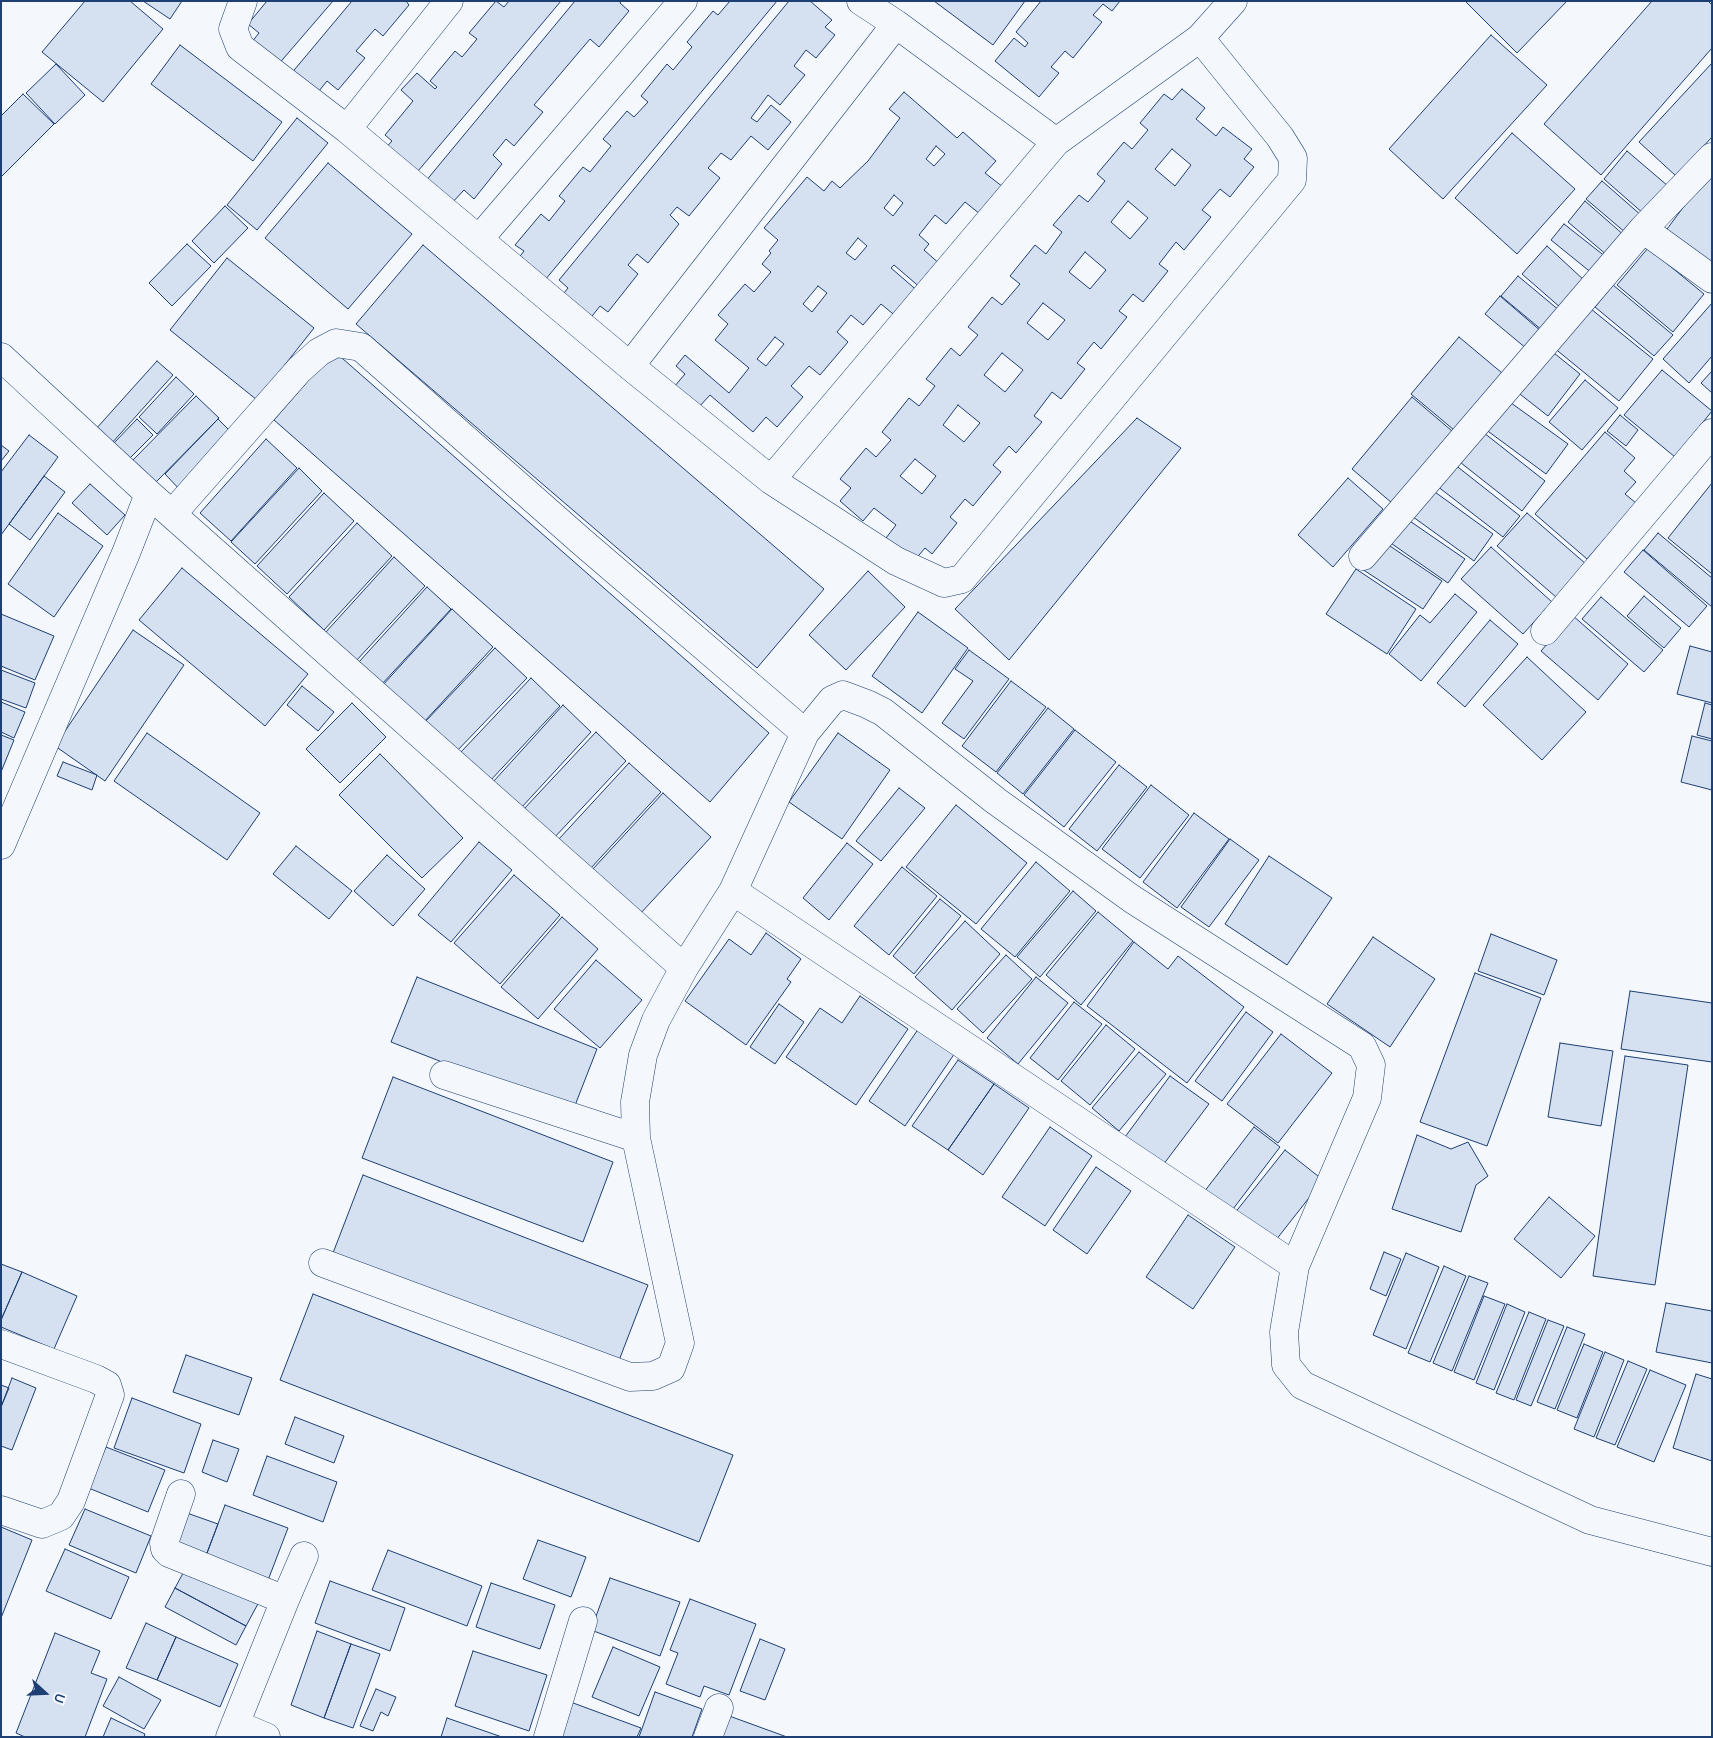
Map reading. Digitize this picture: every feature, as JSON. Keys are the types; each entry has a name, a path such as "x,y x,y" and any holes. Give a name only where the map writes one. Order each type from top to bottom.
{"street":[{"path":"242,1 233,29 240,47 347,129 630,366 771,480 896,561 944,583 962,580 1292,180 1293,158 1280,137 1200,38"},
{"path":"347,129 449,1"},
{"path":"479,239 683,1"},
{"path":"861,1 896,24 1056,142"},
{"path":"771,480 1056,142 1200,38 1233,1"},
{"path":"630,366 896,24"},
{"path":"1363,556 1643,229 1712,157"},
{"path":"1643,229 1712,279"},
{"path":"173,513 299,370 319,352 336,343 361,347 581,541 805,733"},
{"path":"1,357 149,494 173,513 684,968"},
{"path":"1545,631 1712,433"},
{"path":"1,845 9,806 126,553 149,494"},
{"path":"323,1263 630,1378 653,1376 671,1368 680,1343 636,1138 635,1102 643,1055 656,1020 684,968 733,891 805,733 832,700 843,695 883,712 996,801 1132,899 1362,1046 1371,1064 1367,1098 1295,1266 1284,1332 1286,1365 1302,1384 1590,1520 1712,1552"},
{"path":"733,891 1295,1266"},
{"path":"444,1075 636,1138"},
{"path":"1,1344 96,1379 107,1385 110,1395 71,1501 61,1516 42,1524 1,1510"},
{"path":"181,1494 164,1544 165,1549 169,1553 285,1600"},
{"path":"266,1737 233,1731 304,1556"},
{"path":"548,1737 583,1621"},
{"path":"708,1737 719,1708"}],"building":[{"path":"85,1 130,1 163,29 103,102 42,52"},
{"path":"143,1 182,1 170,19"},
{"path":"267,1 333,1 277,66 251,43 259,33 248,24"},
{"path":"352,1 406,1 409,5 383,36 375,29 356,51 365,58 338,90 327,81 315,96 290,75"},
{"path":"496,1 504,7 509,1 561,1 413,177 383,151 392,141 385,135 413,101 401,90 417,73 435,89 437,87 430,81 455,51 462,57 477,39 469,33"},
{"path":"575,1 621,1 620,3 629,11 599,47 590,39 534,105 543,112 514,146 506,139 493,155 502,164 474,199 464,190 451,204 425,182"},
{"path":"730,1 777,1 540,286 514,264 524,251 515,245 541,214 549,221 565,201 559,196 583,167 590,172 611,146 603,139 627,111 634,117 648,102 641,96 667,64 673,70 692,47 687,42 713,11 718,15"},
{"path":"789,1 810,1 832,20 825,27 835,35 816,58 806,50 794,66 805,75 780,105 768,95 751,118 757,122 771,105 791,122 768,150 751,136 731,160 721,153 708,168 720,178 689,216 677,207 670,215 679,224 648,263 637,254 628,265 638,274 608,312 600,306 589,320 561,297 568,288 559,280"},
{"path":"934,1 1025,1 993,45"},
{"path":"1041,1 1120,1 1112,11 1103,4 1093,15 1102,22 1073,58 1065,51 1051,67 1059,73 1039,97 995,61 1014,38 1025,47 1028,43 1016,32"},
{"path":"1465,1 1567,1 1517,53"},
{"path":"1652,1 1708,1 1712,5 1712,48 1601,175 1544,124"},
{"path":"1491,35 1547,85 1443,199 1389,149"},
{"path":"180,45 282,122 253,161 151,84"},
{"path":"1712,63 1712,137 1676,176 1639,142"},
{"path":"56,64 85,95 55,124 26,93"},
{"path":"1182,89 1205,108 1196,119 1216,136 1223,127 1252,149 1244,159 1254,167 1230,197 1220,189 1202,210 1211,217 1184,250 1176,242 1159,264 1168,271 1143,302 1133,294 1119,311 1127,317 1101,349 1094,342 1077,363 1085,369 1061,399 1052,392 1034,416 1042,422 1016,453 1009,446 993,465 1001,472 973,506 965,499 950,517 957,523 932,554 925,548 914,561 886,538 896,525 874,508 863,521 840,501 851,488 840,479 866,448 876,457 891,440 882,432 909,398 919,406 935,386 926,379 951,348 960,356 978,335 968,327 992,297 1002,305 1020,284 1010,276 1035,245 1046,254 1062,232 1053,225 1079,195 1088,202 1105,181 1097,174 1124,142 1132,149 1148,130 1140,123 1164,94 1172,100","holes":["1172,149 1191,165 1175,186 1155,169","1128,201 1148,218 1130,239 1111,222","1085,252 1106,270 1090,289 1069,272","1043,303 1065,320 1048,340 1027,323","1002,353 1023,370 1005,392 984,375","958,405 980,423 964,442 943,425","915,459 936,476 922,494 900,476"]},
{"path":"904,92 957,138 963,132 996,161 985,173 1003,187 980,214 965,202 946,224 935,215 919,235 929,244 924,250 942,266 922,289 894,265 891,268 920,293 898,318 881,304 863,325 851,315 837,332 848,342 820,375 809,366 791,386 803,397 777,427 766,417 753,432 710,395 698,408 674,387 685,374 676,366 685,355 729,393 749,368 715,340 728,324 718,315 745,284 754,292 771,272 762,264 778,240 764,228 807,177 824,191 832,181 840,188 868,161 900,118 889,109","holes":["936,146 945,154 934,166 926,159","894,195 903,203 893,216 884,208","858,238 867,246 855,260 846,253","818,286 827,293 812,312 803,304","775,337 784,344 766,366 757,359"]},
{"path":"23,94 54,124 1,177 1,116"},
{"path":"297,118 328,143 257,230 227,205"},
{"path":"1512,133 1575,189 1517,254 1455,198"},
{"path":"1627,151 1668,186 1644,214 1604,179"},
{"path":"328,163 412,234 348,309 265,238"},
{"path":"1712,169 1712,269 1664,233"},
{"path":"1602,181 1642,216 1626,233 1586,199"},
{"path":"1585,201 1625,236 1608,256 1568,222"},
{"path":"225,206 248,228 214,263 192,241"},
{"path":"1564,224 1606,257 1593,274 1551,240"},
{"path":"187,244 211,266 172,306 149,283"},
{"path":"423,245 824,589 757,668 356,324"},
{"path":"1547,246 1585,281 1561,308 1522,274"},
{"path":"1648,248 1704,294 1673,332 1617,285"},
{"path":"227,258 314,328 257,400 170,330"},
{"path":"1518,276 1560,311 1543,331 1501,296"},
{"path":"1613,285 1673,335 1654,356 1595,307"},
{"path":"1500,296 1542,332 1527,349 1485,314"},
{"path":"1712,303 1712,356 1689,383 1663,359"},
{"path":"1586,305 1653,359 1619,401 1553,347"},
{"path":"1459,337 1502,373 1454,430 1411,394"},
{"path":"1549,349 1580,374 1548,416 1516,391"},
{"path":"334,351 769,733 710,802 274,420"},
{"path":"157,361 173,375 111,444 95,430"},
{"path":"1662,370 1712,411 1675,457 1624,415"},
{"path":"1712,371 1712,393 1701,383"},
{"path":"176,377 194,394 157,434 139,417"},
{"path":"1585,380 1618,408 1582,450 1549,422"},
{"path":"196,396 219,418 156,482 133,460"},
{"path":"1412,397 1452,431 1392,503 1352,469"},
{"path":"1507,400 1568,444 1546,474 1485,429"},
{"path":"1620,415 1638,430 1626,446 1607,431"},
{"path":"1137,418 1181,448 1009,660 955,609"},
{"path":"137,419 153,435 128,460 112,445"},
{"path":"218,419 236,437 182,492 165,474"},
{"path":"1479,429 1545,481 1522,511 1456,459"},
{"path":"1605,432 1635,458 1624,471 1636,482 1625,494 1636,503 1587,559 1535,514"},
{"path":"29,435 58,457 1,535 1,472"},
{"path":"266,439 297,468 231,541 200,513"},
{"path":"1,445 9,451 1,461"},
{"path":"1454,464 1520,516 1503,537 1437,486"},
{"path":"299,468 322,491 255,564 231,542"},
{"path":"44,476 65,492 30,540 9,524"},
{"path":"1348,478 1383,509 1333,567 1298,535"},
{"path":"1712,483 1712,574 1668,538"},
{"path":"90,484 125,515 107,535 72,503"},
{"path":"1428,487 1493,534 1474,561 1409,514"},
{"path":"324,493 354,521 287,594 257,566"},
{"path":"58,513 103,546 54,617 8,584"},
{"path":"1527,513 1586,564 1556,597 1497,546"},
{"path":"1401,515 1465,559 1448,583 1385,539"},
{"path":"357,523 392,556 324,630 289,597"},
{"path":"1658,533 1712,578 1712,607 1644,550"},
{"path":"1378,538 1442,581 1423,609 1359,567"},
{"path":"1491,547 1552,602 1523,634 1461,579"},
{"path":"1643,550 1707,606 1689,627 1624,572"},
{"path":"394,557 425,586 356,661 325,633"},
{"path":"182,568 308,674 265,726 139,620"},
{"path":"1356,569 1416,609 1387,654 1326,614"},
{"path":"868,571 905,607 846,670 809,635"},
{"path":"427,587 451,609 382,684 358,663"},
{"path":"1455,594 1477,612 1421,681 1389,654 1420,615 1430,623"},
{"path":"1644,596 1681,628 1664,648 1627,616"},
{"path":"1601,597 1663,650 1644,672 1582,619"},
{"path":"452,609 493,647 423,723 382,686"},
{"path":"918,612 968,648 922,713 872,676"},
{"path":"1,614 54,636 35,680 1,666"},
{"path":"1572,615 1628,664 1598,700 1541,651"},
{"path":"1490,620 1518,644 1465,707 1437,683"},
{"path":"133,630 184,665 105,781 55,746"},
{"path":"1690,646 1712,652 1712,703 1677,694"},
{"path":"495,648 527,678 455,753 424,723"},
{"path":"969,650 1009,679 964,739 942,723 973,681 955,669"},
{"path":"1527,657 1586,712 1542,760 1483,705"},
{"path":"1,670 35,683 26,708 1,699"},
{"path":"531,678 560,706 489,782 460,753"},
{"path":"1011,681 1046,707 996,772 962,746"},
{"path":"302,686 334,712 318,731 287,705"},
{"path":"1,702 25,712 14,738 1,732"},
{"path":"352,703 386,737 340,783 306,749"},
{"path":"1705,703 1712,705 1712,739 1697,735"},
{"path":"563,705 591,732 521,808 493,782"},
{"path":"1048,708 1074,729 1023,794 997,773"},
{"path":"1075,730 1116,762 1064,827 1024,795"},
{"path":"596,732 626,761 553,839 523,810"},
{"path":"147,733 260,813 227,860 114,781"},
{"path":"838,733 890,770 842,839 789,802"},
{"path":"1,735 14,740 1,772"},
{"path":"1692,736 1712,741 1712,790 1681,782"},
{"path":"380,754 463,838 422,878 339,795"},
{"path":"63,762 97,775 92,790 57,776"},
{"path":"629,763 661,792 590,869 558,840"},
{"path":"1119,765 1147,787 1097,851 1069,829"},
{"path":"1151,785 1189,815 1140,878 1102,849"},
{"path":"899,788 925,808 881,861 856,841"},
{"path":"663,793 711,837 640,914 592,870"},
{"path":"956,805 1027,863 976,924 906,867"},
{"path":"1194,813 1229,839 1177,908 1143,882"},
{"path":"1230,839 1259,860 1209,927 1181,907"},
{"path":"479,842 512,870 451,942 418,915"},
{"path":"847,843 873,864 829,920 803,898"},
{"path":"296,846 352,891 329,919 273,874"},
{"path":"387,855 425,889 393,926 354,891"},
{"path":"1269,856 1332,898 1287,965 1225,924"},
{"path":"1036,862 1070,891 1015,957 981,929"},
{"path":"902,867 937,896 889,955 854,926"},
{"path":"514,875 560,915 500,984 454,943"},
{"path":"1073,891 1096,911 1040,977 1017,957"},
{"path":"940,899 961,916 914,974 893,956"},
{"path":"1098,912 1133,941 1081,1005 1046,975"},
{"path":"562,917 598,949 538,1019 501,987"},
{"path":"965,921 1000,954 952,1010 915,977"},
{"path":"766,933 801,959 787,979 791,982 746,1045 685,1001 729,939 751,955"},
{"path":"1491,934 1557,960 1544,995 1478,971"},
{"path":"1373,937 1435,979 1390,1047 1327,1004"},
{"path":"1134,942 1168,969 1178,956 1244,1007 1187,1083 1087,1006"},
{"path":"1006,955 1032,979 983,1033 957,1009"},
{"path":"596,960 642,1000 600,1048 554,1009"},
{"path":"1475,973 1541,998 1487,1146 1420,1122"},
{"path":"417,977 597,1049 572,1113 391,1042"},
{"path":"1036,977 1068,1003 1018,1064 987,1038"},
{"path":"1630,991 1712,1003 1712,1062 1621,1049"},
{"path":"860,996 908,1029 856,1105 786,1057 820,1008 842,1023"},
{"path":"1074,1002 1102,1024 1058,1080 1030,1058"},
{"path":"779,1004 804,1022 775,1064 750,1047"},
{"path":"1246,1012 1273,1032 1222,1101 1195,1081"},
{"path":"921,1025 957,1050 905,1126 869,1101"},
{"path":"1106,1025 1135,1049 1090,1105 1061,1081"},
{"path":"1281,1034 1332,1073 1278,1143 1227,1104"},
{"path":"1560,1043 1613,1051 1601,1126 1548,1117"},
{"path":"1139,1052 1166,1074 1119,1131 1092,1108"},
{"path":"1625,1056 1688,1065 1655,1285 1593,1276"},
{"path":"958,1060 994,1084 948,1150 912,1126"},
{"path":"1170,1076 1209,1104 1163,1165 1125,1137"},
{"path":"393,1077 613,1162 583,1242 362,1158"},
{"path":"994,1084 1029,1108 983,1175 948,1150"},
{"path":"1050,1127 1092,1156 1045,1226 1002,1197"},
{"path":"1254,1127 1280,1147 1230,1213 1204,1192"},
{"path":"1417,1135 1451,1149 1468,1142 1488,1176 1476,1185 1461,1232 1392,1209"},
{"path":"1285,1150 1323,1180 1272,1245 1234,1214"},
{"path":"1096,1167 1131,1191 1087,1254 1053,1230"},
{"path":"363,1175 648,1285 618,1363 333,1253"},
{"path":"1549,1197 1595,1236 1561,1278 1514,1239"},
{"path":"1188,1215 1235,1247 1193,1309 1146,1277"},
{"path":"1384,1252 1401,1259 1386,1296 1370,1289"},
{"path":"1406,1253 1439,1267 1406,1349 1373,1335"},
{"path":"1,1264 22,1272 1,1320"},
{"path":"1444,1266 1466,1276 1430,1362 1408,1353"},
{"path":"22,1272 77,1296 54,1349 1,1327 1,1320"},
{"path":"1469,1276 1488,1283 1452,1371 1433,1363"},
{"path":"313,1294 733,1455 699,1542 280,1380"},
{"path":"1484,1296 1505,1304 1474,1380 1454,1372"},
{"path":"1666,1303 1712,1311 1712,1363 1656,1352"},
{"path":"1507,1304 1525,1312 1494,1390 1476,1383"},
{"path":"1529,1312 1546,1319 1514,1400 1496,1393"},
{"path":"1548,1320 1564,1326 1531,1406 1516,1400"},
{"path":"1567,1327 1585,1334 1555,1409 1537,1402"},
{"path":"1584,1344 1603,1352 1577,1418 1557,1410"},
{"path":"1605,1352 1624,1360 1594,1437 1574,1429"},
{"path":"186,1355 252,1378 239,1415 173,1392"},
{"path":"1628,1361 1647,1369 1615,1445 1596,1438"},
{"path":"1650,1370 1686,1385 1654,1462 1617,1447"},
{"path":"1696,1374 1712,1379 1712,1461 1673,1448"},
{"path":"12,1378 36,1388 12,1450 1,1446 1,1407"},
{"path":"1,1385 9,1388 1,1407"},
{"path":"132,1398 201,1424 184,1473 114,1448"},
{"path":"295,1417 344,1436 334,1463 285,1444"},
{"path":"213,1440 239,1449 227,1482 202,1472"},
{"path":"106,1447 165,1470 148,1512 81,1485 100,1461"},
{"path":"267,1456 337,1482 323,1522 253,1495"},
{"path":"225,1505 288,1528 265,1588 203,1564"},
{"path":"85,1509 151,1536 136,1573 69,1545"},
{"path":"184,1512 218,1524 205,1558 171,1546"},
{"path":"1,1527 32,1540 1,1618"},
{"path":"538,1540 586,1557 571,1597 523,1579"},
{"path":"65,1549 129,1577 111,1619 46,1591"},
{"path":"388,1550 482,1586 467,1626 372,1590"},
{"path":"189,1562 260,1600 246,1626 175,1588"},
{"path":"610,1578 680,1602 660,1656 591,1630"},
{"path":"330,1581 405,1608 390,1651 315,1623"},
{"path":"491,1583 555,1605 540,1649 476,1627"},
{"path":"175,1588 246,1626 236,1645 165,1607"},
{"path":"690,1599 756,1624 729,1695 704,1686 700,1697 666,1684 678,1653 670,1650"},
{"path":"146,1623 176,1637 157,1680 126,1668"},
{"path":"317,1631 351,1644 324,1718 291,1705"},
{"path":"55,1633 100,1651 91,1673 107,1679 85,1737 25,1737 16,1733"},
{"path":"176,1637 238,1664 220,1707 157,1680"},
{"path":"760,1639 785,1649 765,1700 740,1691"},
{"path":"351,1644 380,1654 353,1728 324,1718"},
{"path":"613,1647 660,1667 639,1716 592,1697"},
{"path":"473,1651 547,1675 529,1731 455,1706"},
{"path":"119,1677 161,1700 144,1729 103,1706"},
{"path":"376,1689 396,1697 388,1716 381,1712 373,1731 360,1726"},
{"path":"655,1692 702,1709 692,1737 639,1737"},
{"path":"565,1700 641,1728 637,1737 551,1737"},
{"path":"721,1713 787,1737 712,1737"},
{"path":"111,1718 145,1734 144,1737 103,1737"},
{"path":"447,1718 502,1737 441,1737"}]}
